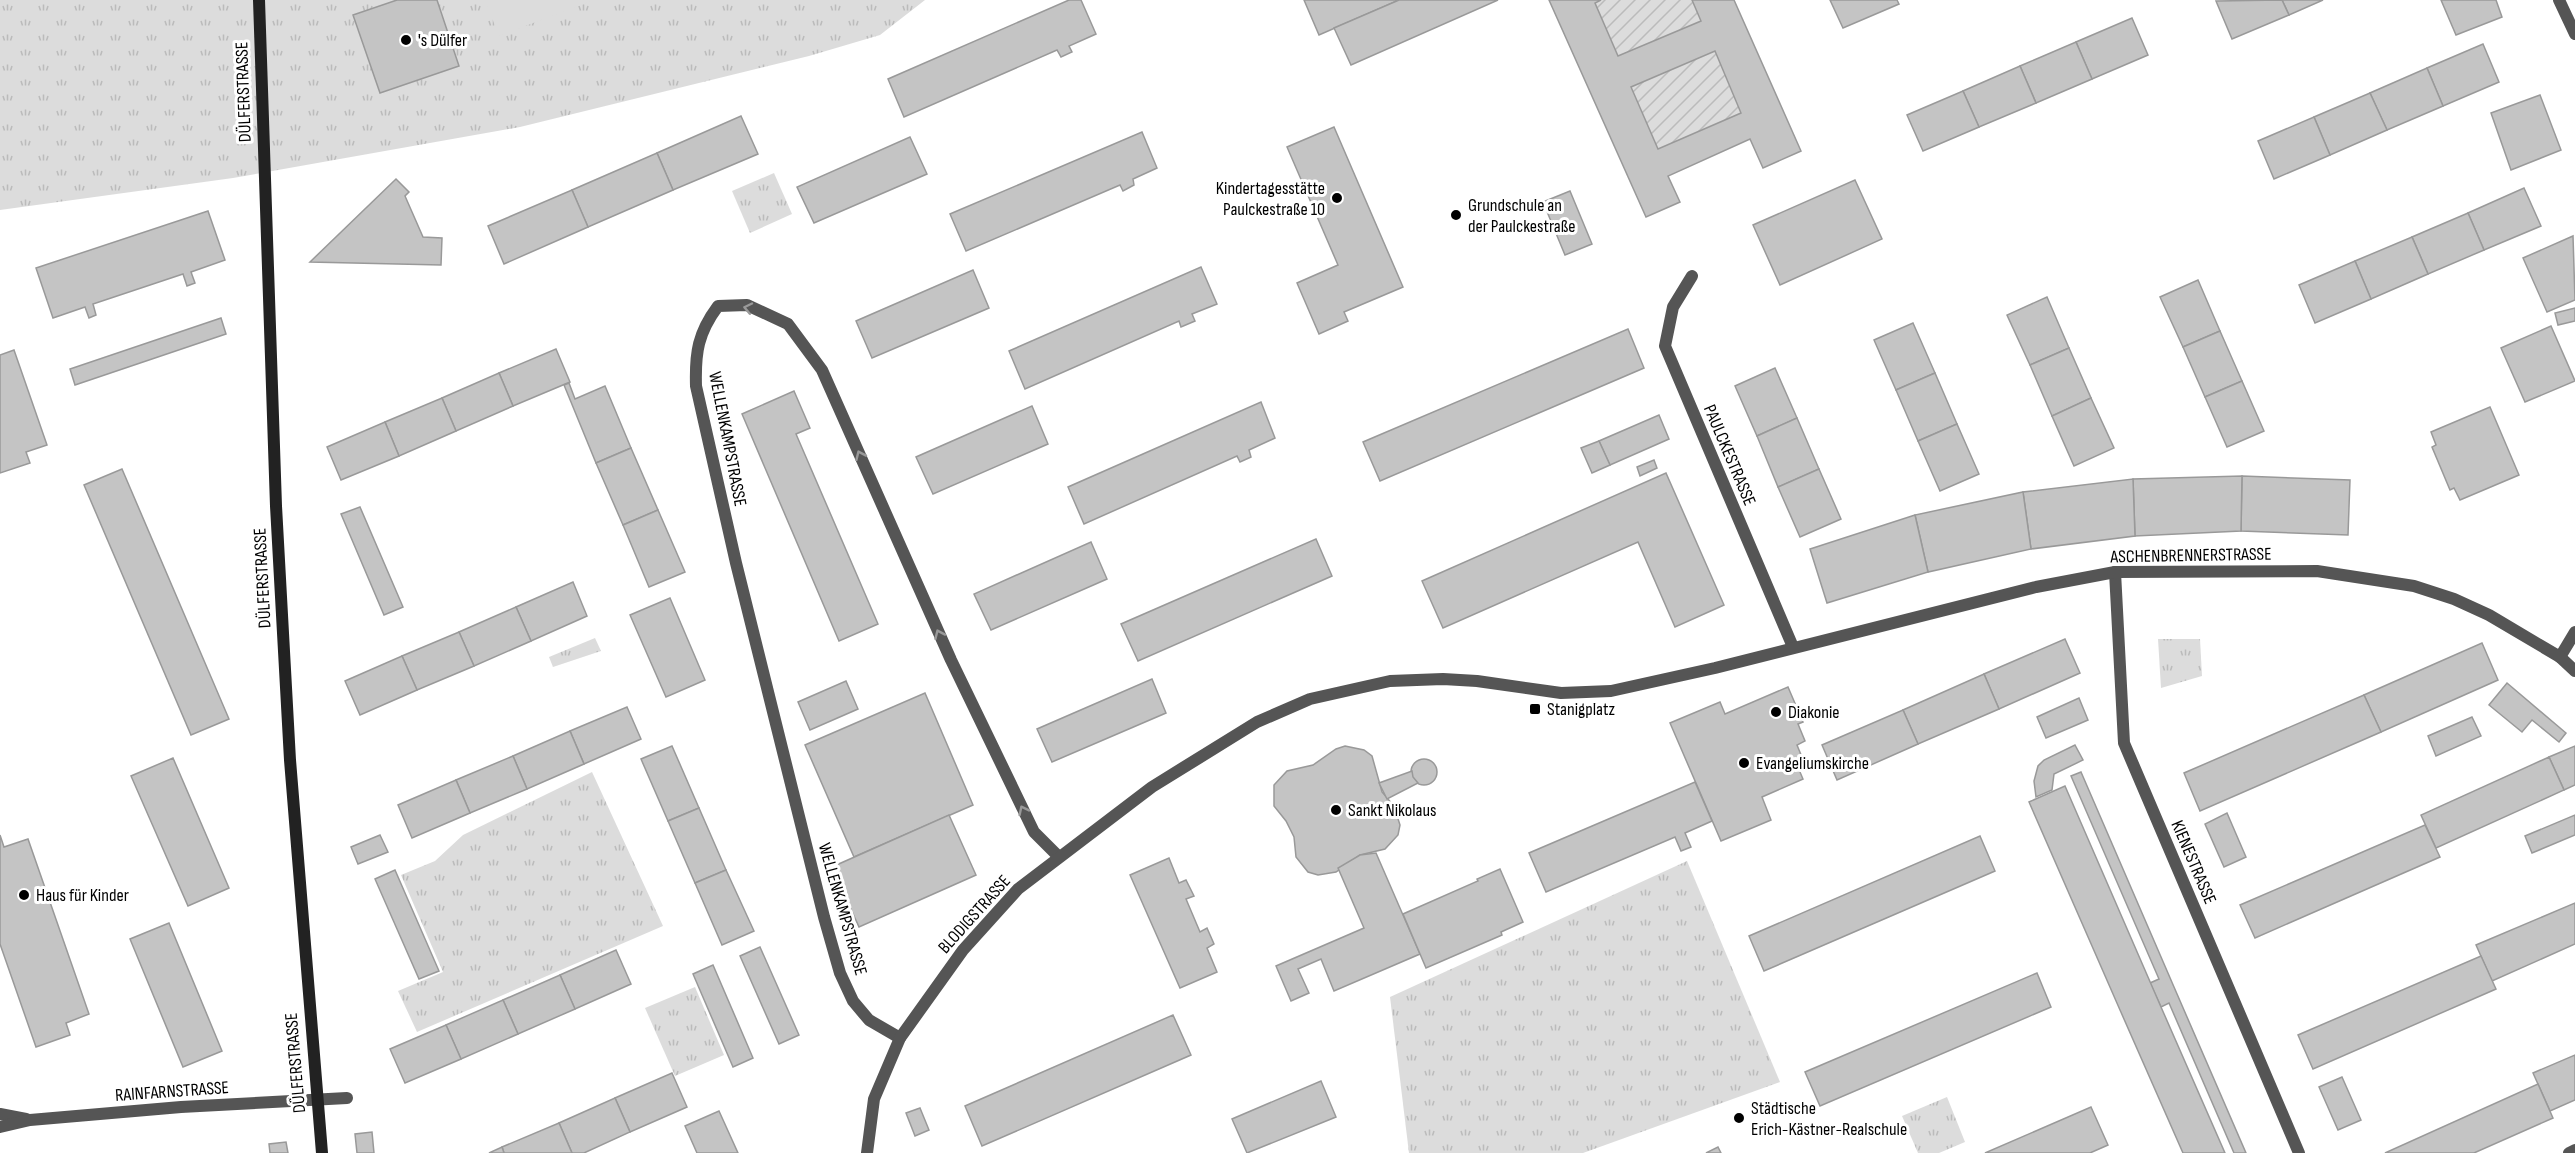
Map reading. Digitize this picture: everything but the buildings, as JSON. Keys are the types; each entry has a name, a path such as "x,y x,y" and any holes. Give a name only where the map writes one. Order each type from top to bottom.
{"main road":[{"name":"DÜLFERSTRASSE","path":"258,0 277,529 291,771 322,1153"}],"street":[{"path":"2559,0 2575,34"},
{"name":"PAULCKESTRASSE","path":"1692,276 1673,308 1665,345 1793,647"},
{"name":"WELLENKAMPSTRASSE","path":"900,1038 869,1020 853,1001 840,973 806,849 736,563 696,386 695,363 698,342 704,325 718,306 747,305 788,324 822,370 951,660 1034,831 1058,856"},
{"name":"ASCHENBRENNERSTRASSE","path":"1793,647 2036,587 2115,572 2317,571 2414,586 2454,599 2489,615 2560,657 2575,671"},
{"name":"KIENESTRASSE","path":"2115,572 2124,743 2299,1153"},
{"path":"2560,657 2575,632"},
{"name":"BLODIGSTRASSE","path":"867,1153 874,1100 900,1038 963,950 1018,889 1058,856 1152,787 1257,722 1293,705 1344,690 1390,681 1466,680 1554,693 1589,693 1633,687 1793,647"},
{"name":"RAINFARNSTRASSE","path":"0,1127 30,1120 347,1098"},
{"path":"0,1114 30,1120"},
{"path":"2569,1153 2575,1150"}],"green space":[{"path":"0,0 925,0 880,35 809,56 520,127 233,178 0,210"},
{"path":"485,0 594,0 499,36"},
{"path":"1601,0 1692,0 1701,21 1618,56 1595,3"},
{"path":"1715,51 1741,113 1658,149 1631,87"},
{"path":"774,173 792,214 750,233 732,191"},
{"path":"595,638 601,651 553,667 549,657"},
{"path":"2158,639 2200,639 2202,676 2161,688"},
{"path":"592,772 663,926 417,1032 398,991 443,972 401,875 435,861 463,835"},
{"path":"1687,861 1780,1082 1583,1153 1409,1153 1390,997"},
{"path":"695,987 724,1055 675,1076 645,1008"},
{"path":"1947,1097 1965,1142 1939,1153 1918,1153 1902,1116"}],"place":[{"name":"'s Dülfer","path":"406,40"},
{"name":"Kindertagesstätte Paulckestraße 10","path":"1337,198"},
{"name":"Grundschule an der Paulckestraße","path":"1456,215"},
{"name":"Stanigplatz","path":"1535,709"},
{"name":"Diakonie","path":"1776,712"},
{"name":"Evangeliumskirche","path":"1744,763"},
{"name":"Sankt Nikolaus","path":"1336,810"},
{"name":"Haus für Kinder","path":"24,895"},
{"name":"Städtische Erich-Kästner-Realschule","path":"1739,1118"}]}
